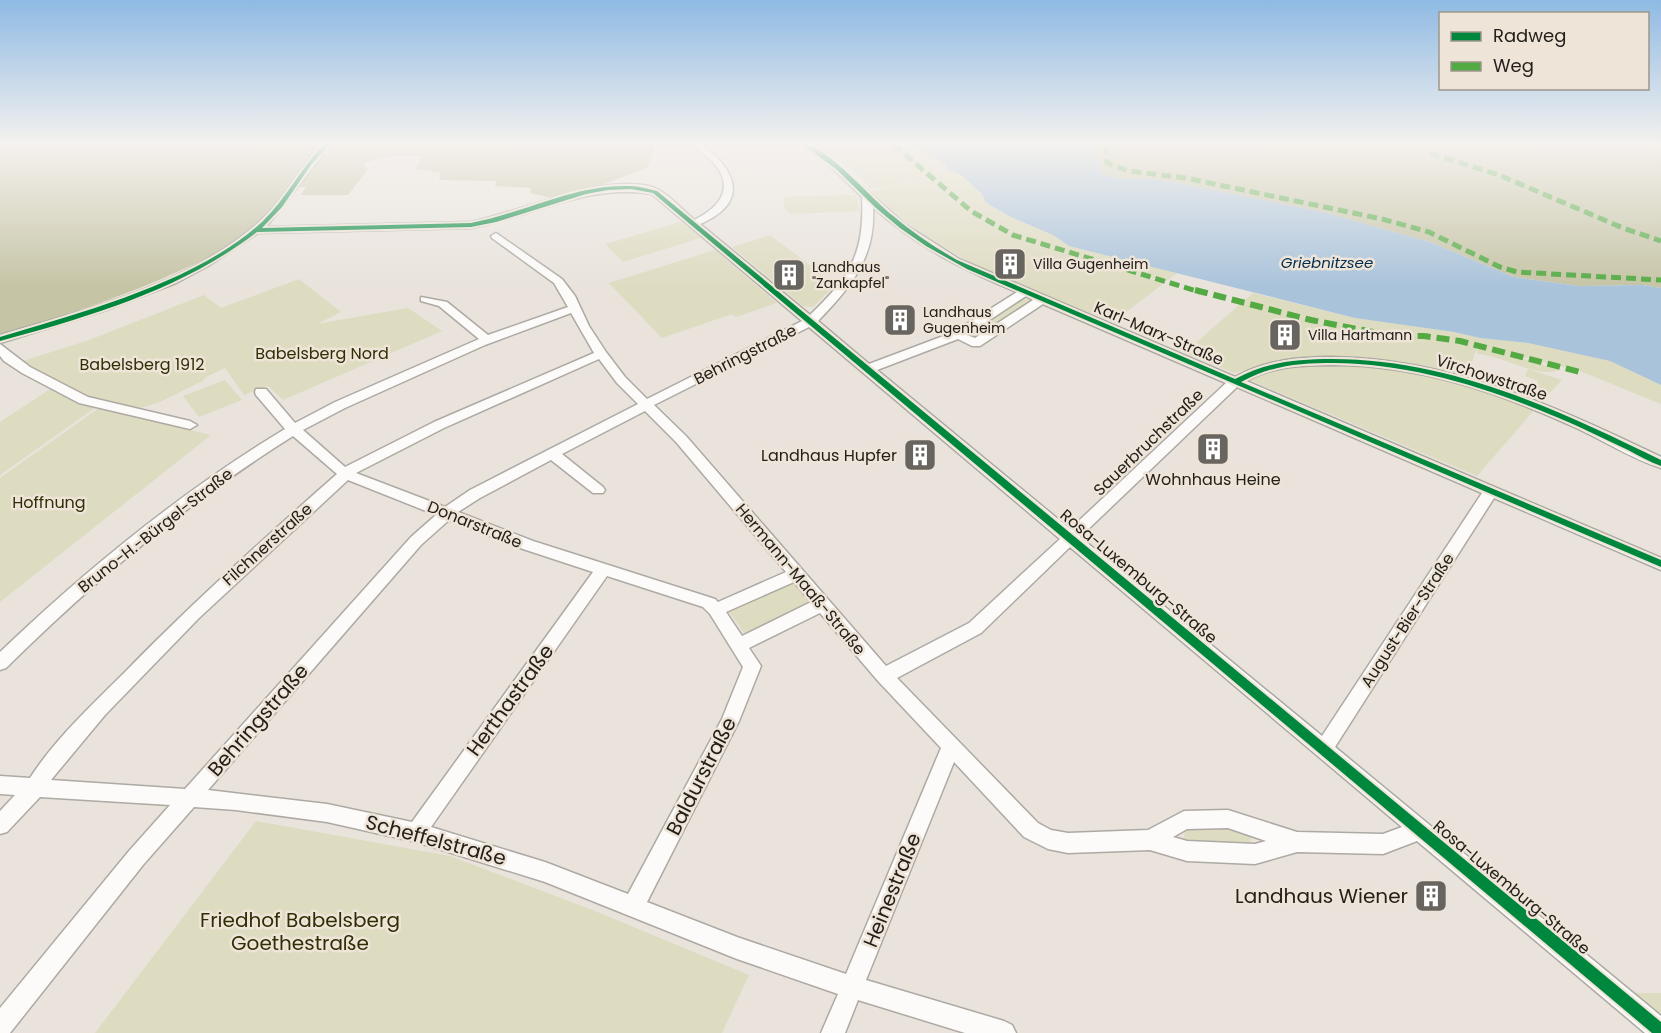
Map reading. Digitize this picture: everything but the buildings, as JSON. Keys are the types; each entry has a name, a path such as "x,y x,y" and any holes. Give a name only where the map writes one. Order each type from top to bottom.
{"street":[{"path":"0,339 129,297 209,260 255,230 290,192"},
{"name":"Rosa-Luxemburg-Straße","path":"255,230 471,225 493,222 551,201 593,192"},
{"name":"Rosa-Luxemburg-Straße","path":"653,192 1661,1031"},
{"path":"693,224 707,220 722,207 730,192"},
{"name":"Karl-Marx-Straße","path":"863,192 903,227 939,252 969,268 1661,564"},
{"name":"Behringstraße","path":"0,1027 136,858 416,542 448,512 475,494 810,322 837,295 859,263 869,226 867,196"},
{"name":"Hermann-Maaß-Straße","path":"496,236 558,281 569,296 574,309 601,354 645,405 681,439 884,676 1031,830 1048,839 1068,843 1150,840 1187,851 1255,854 1296,842"},
{"path":"867,369 958,335 1025,292"},
{"path":"425,299 443,304 488,341"},
{"path":"958,335 976,343 1042,299"},
{"name":"Bruno-H.-Bürgel-Straße","path":"0,663 81,588 172,512 234,467 293,429 488,341 574,309"},
{"path":"0,348 8,358 26,370 84,400 190,425"},
{"name":"Filchnerstraße","path":"0,825 34,789 46,770 99,711 193,614 240,568 354,466 439,425 601,354"},
{"name":"Virchowstraße","path":"1235,382 1269,367 1307,362 1361,361 1421,371 1469,383 1539,406 1661,463"},
{"name":"Sauerbruchstraße","path":"884,676 975,628 1235,382"},
{"name":"Donarstraße","path":"261,392 293,429 345,474 448,512 528,545 709,603 716,610"},
{"path":"552,454 598,490"},
{"name":"August-Bier-Straße","path":"1323,750 1491,491"},
{"name":"Herthastraße","path":"416,831 604,569"},
{"path":"796,574 716,610 739,645 821,605"},
{"name":"Baldurstraße","path":"633,907 730,722 752,666 739,645"},
{"name":"Heinestraße","path":"833,1033 951,746"},
{"name":"Scheffelstraße","path":"0,785 190,798 327,813 416,831 502,857 737,948 852,987 1004,1033"},
{"name":"Hermann-Maaß-Straße","path":"1150,840 1184,820 1228,819 1296,842 1383,844 1420,830"}],"green space":[{"path":"0,192 283,192 256,226 228,246 198,263 112,299 0,334"},
{"path":"303,192 350,192 348,195 301,195"},
{"path":"530,192 581,192 552,198"},
{"path":"873,192 979,192 986,202 1011,217 1053,235 1069,246 1178,273 1166,281 1133,274 1164,283 1113,322 985,269 954,253 897,215"},
{"path":"1223,192 1661,192 1661,288 1642,285 1579,286 1514,277 1430,242 1323,212"},
{"path":"856,195 860,211 790,214 784,207 784,197"},
{"path":"681,222 701,238 623,262 605,244"},
{"path":"770,235 825,277 839,281 813,307 803,306 732,247"},
{"path":"715,250 777,303 736,317 732,314 662,338 609,283"},
{"name":"Babelsberg 1912","path":"299,279 341,312 317,324 408,308 442,331 283,400 268,386 244,395 225,368 158,402 130,408 114,405 81,393 48,377 23,361 89,340 204,295 221,308"},
{"path":"1253,293 1355,318 1454,332 1480,338 1528,343 1610,361 1661,385 1661,404 1580,371 1505,353 1559,370 1541,371 1477,354 1478,346 1465,379 1387,362 1348,357 1281,361 1234,373 1184,353"},
{"path":"1021,296 1033,301 978,337 968,334"},
{"path":"1324,364 1375,366 1436,377 1535,409 1477,476 1249,380 1274,370"},
{"path":"1528,369 1562,380 1539,404 1507,392 1512,388 1533,394 1538,381 1525,376"},
{"path":"225,380 242,400 199,417 183,396"},
{"path":"52,388 74,401 96,407 0,475 0,422"},
{"name":"Hoffnung","path":"99,408 211,435 0,602 0,478"},
{"path":"794,579 812,602 745,634 727,609"},
{"name":"Friedhof Babelsberg Goethestraße","path":"256,821 450,856 600,913 749,975 722,1033 95,1033"},
{"path":"1216,823 1251,834 1251,842 1248,845 1187,842 1184,837 1186,828"},
{"path":"1627,993 1661,993 1661,1020"}],"water":[{"name":"Griebnitzsee","path":"1223,192 1323,212 1430,242 1514,277 1579,286 1642,285 1661,288 1661,385 1610,361 1528,343 1480,338 1454,332 1355,318 1069,246 1053,235 1011,217 990,205 981,193"}],"marked path":[{"path":"949,192 971,211 1013,235 1218,297 1311,320 1393,336 1424,336 1460,341 1584,373"},
{"path":"1254,192 1382,219 1429,232 1500,267 1517,272 1661,280"},
{"path":"1539,192 1623,228 1661,241"}],"cycle path":[{"path":"0,339 102,308 172,280 204,264 235,246 262,225 289,192"},
{"path":"255,230 471,225 494,221 584,192"},
{"path":"655,192 1661,1031"},
{"path":"863,192 902,227 969,268 1661,564"},
{"path":"1235,382 1264,368 1297,362 1359,361 1404,367 1449,376 1493,389 1579,424 1661,463"}],"place":[{"name":"Villa Gugenheim","path":"1010,264"},
{"name":"Landhaus \"Zankapfel\"","path":"789,275"},
{"name":"Landhaus Gugenheim","path":"900,320"},
{"name":"Villa Hartmann","path":"1285,335"},
{"name":"Wohnhaus Heine","path":"1213,449"},
{"name":"Landhaus Hupfer","path":"920,455"},
{"name":"Landhaus Wiener","path":"1431,896"}],"park label":[{"name":"Babelsberg Nord","path":"322,353"}]}
